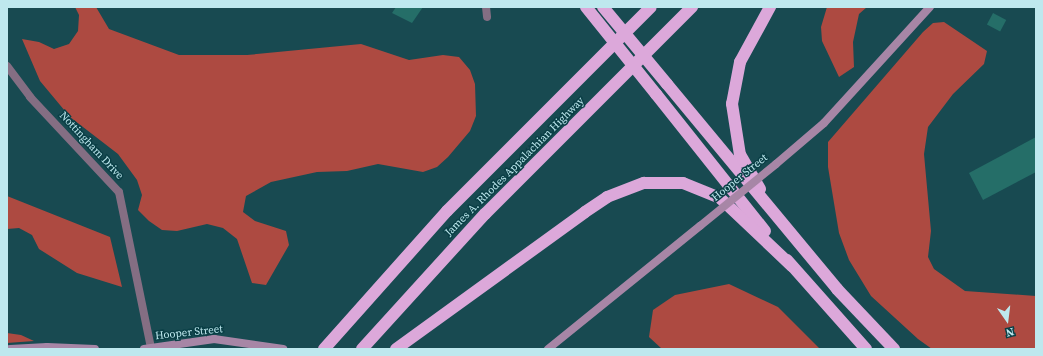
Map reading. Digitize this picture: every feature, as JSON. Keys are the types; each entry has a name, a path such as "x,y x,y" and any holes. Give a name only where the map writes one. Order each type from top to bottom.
{"highway":[{"path":"586,7 792,266 866,349"},
{"path":"603,7 837,289 894,349"},
{"name":"James A. Rhodes Appalachian Highway","path":"362,349 485,214 692,7"},
{"path":"770,7 740,62 734,85 733,121 740,155 777,217"},
{"name":"James A. Rhodes Appalachian Highway","path":"324,349 447,211 648,9"},
{"path":"396,349 607,197 644,183 683,182 720,198 792,266"}],"street":[{"path":"486,7 487,17"},
{"name":"Hooper Street","path":"548,349 776,164 824,123 930,7"},
{"name":"Nottingham Drive","path":"7,66 30,97 119,192 147,349"},
{"name":"Hooper Street","path":"147,349 214,339 235,340 283,349"},
{"path":"10,349 47,346 96,349"}],"shaded area":[{"path":"75,7 96,7 109,29 179,55 247,55 361,44 409,60 443,55 459,57 470,70 475,84 476,116 470,131 448,157 437,167 423,172 378,164 347,171 317,172 271,182 246,196 243,212 255,221 286,231 289,245 266,285 252,283 237,239 223,228 207,224 177,231 162,230 149,221 138,210 142,195 137,180 118,154 70,117 40,81 22,39 39,42 54,49 69,44 78,31 79,15"},
{"path":"827,7 867,7 859,14 853,42 854,67 839,77 822,41 821,27"},
{"path":"944,22 987,51 984,64 953,94 928,127 924,154 931,231 928,257 934,269 965,291 1036,296 1036,349 932,349 918,339 871,296 849,260 839,233 828,167 828,142 923,32 933,23"},
{"path":"7,196 110,237 122,287 77,273 39,249 32,235 19,228 7,229"},
{"path":"729,284 778,307 820,349 662,349 649,337 653,310 675,295"},
{"path":"7,333 21,335 34,341 7,343"}],"building":[{"path":"396,7 423,7 412,23 392,13"},
{"path":"993,13 1006,20 1000,32 987,24"},
{"path":"1036,137 1036,172 983,200 969,173"}]}
